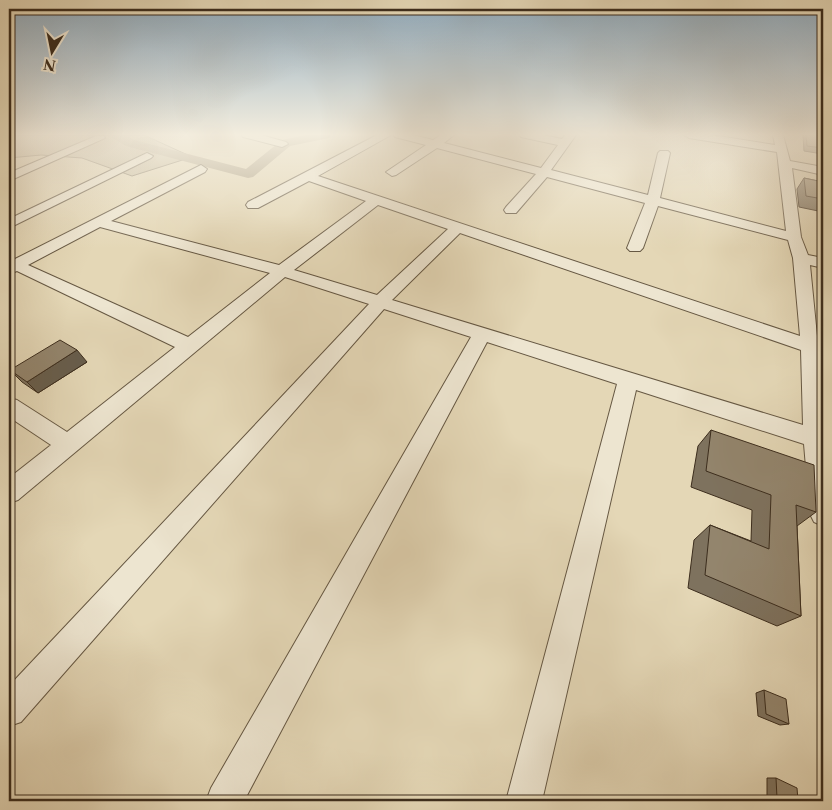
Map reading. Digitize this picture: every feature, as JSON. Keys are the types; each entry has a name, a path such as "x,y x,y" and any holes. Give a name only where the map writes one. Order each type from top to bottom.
{"street":[{"path":"9,224 113,173"},
{"path":"11,265 195,173"},
{"path":"253,205 316,173"},
{"path":"511,210 543,173"},
{"path":"547,173 794,237"},
{"path":"635,248 653,200 659,173"},
{"path":"785,173 794,237 801,258 823,514"},
{"path":"308,177 810,346"},
{"path":"9,492 282,271 375,201"},
{"path":"97,222 282,271 381,301 628,379 818,446"},
{"path":"9,710 381,301 458,227"},
{"path":"801,258 823,263"},
{"path":"11,265 190,346"},
{"path":"224,801 482,333"},
{"path":"524,801 628,379"},
{"path":"9,406 69,445"}],"shaded area":[{"path":"123,173 142,173 132,176"}],"building":[{"path":"804,178 823,182 823,199 806,196"},
{"path":"60,340 77,350 27,382 10,370"},
{"path":"711,430 814,465 816,512 796,505 801,616 705,575 710,525 769,549 771,495 706,471"},
{"path":"764,690 786,699 789,724 766,714"},
{"path":"776,778 797,788 798,801 783,801 777,798"}],"waterway":[{"path":"243,173 249,173"}]}
